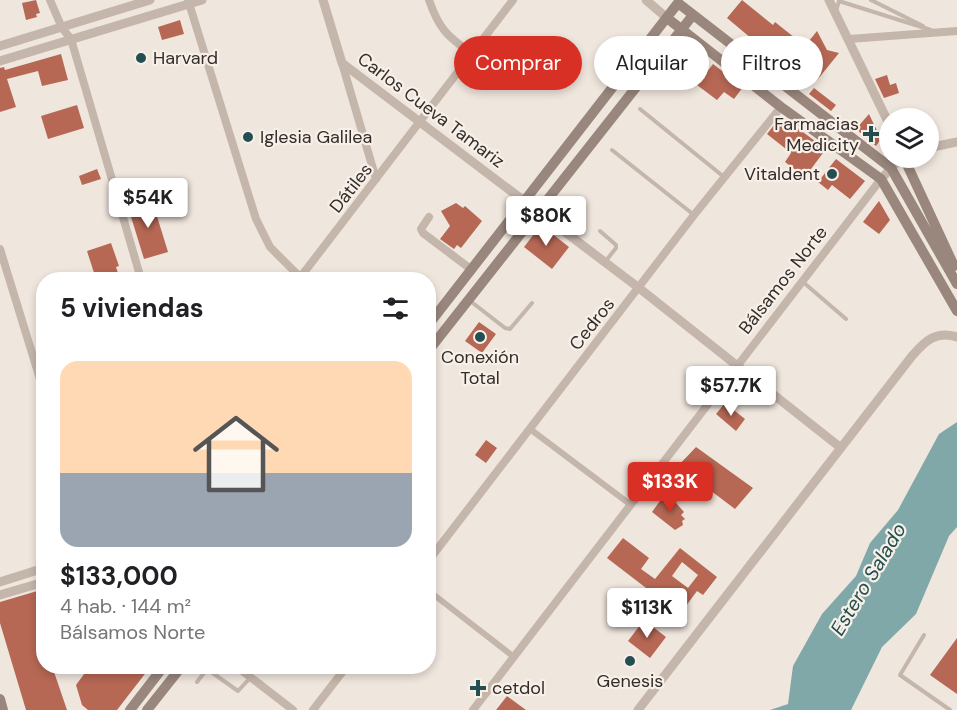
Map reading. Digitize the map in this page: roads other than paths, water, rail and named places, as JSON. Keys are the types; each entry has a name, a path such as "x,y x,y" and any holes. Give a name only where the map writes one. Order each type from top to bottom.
{"main road":[{"path":"436,315 667,18 676,1 879,159"},
{"path":"436,341 693,15"},
{"path":"667,18 780,107 881,179 957,311"},
{"path":"891,168 957,284"},
{"path":"908,168 957,272"},
{"path":"130,710 158,674"},
{"path":"147,710 176,674"},
{"path":"0,699 3,710"}],"street":[{"path":"50,0 62,28 71,39 139,272"},
{"path":"0,46 62,28 136,2 150,0"},
{"path":"0,61 189,2 202,0"},
{"path":"323,0 376,179"},
{"path":"429,0 441,28 454,41"},
{"name":"Dátiles","path":"486,36 513,0"},
{"path":"646,0 667,18"},
{"path":"829,0 882,108"},
{"path":"136,2 145,17"},
{"path":"189,2 256,219 270,247 293,272"},
{"path":"849,39 957,31"},
{"name":"Carlos Cueva Tamariz","path":"342,63 639,288 841,448"},
{"name":"Dátiles","path":"305,272 454,78"},
{"name":"Cedros","path":"436,551 694,215 780,107"},
{"path":"939,146 957,142"},
{"name":"Bálsamos Norte","path":"472,710 891,168"},
{"path":"429,217 421,229 423,233 471,270"},
{"path":"0,249 36,366"},
{"path":"638,710 922,344 931,337 946,335 957,337"},
{"path":"530,429 631,505"},
{"path":"0,582 36,571"},
{"path":"0,595 36,584"},
{"path":"436,596 514,657"},
{"path":"245,674 293,710"},
{"path":"314,710 341,674"}],"lane":[{"path":"871,0 937,32"},
{"path":"836,12 839,1 937,32"},
{"path":"640,109 724,177"},
{"path":"612,150 694,215"},
{"path":"600,231 616,244 616,248 605,262"},
{"path":"802,282 846,319"},
{"path":"469,300 505,328 510,329 532,303"},
{"path":"924,635 900,675 950,710"},
{"path":"197,682 203,674"},
{"path":"215,674 238,691 250,678"}],"water":[{"name":"Estero Salado","path":"957,422 957,527 949,536 916,614 882,647 851,710 770,710 788,704 793,666 822,614 856,576 870,543 898,510 939,434"}],"place":[{"name":"Harvard","path":"141,58"},
{"name":"Farmacias Medicity","path":"871,134"},
{"name":"Iglesia Galilea","path":"248,137"},
{"name":"Vitaldent","path":"832,174"},
{"name":"Conexión Total","path":"480,337"},
{"name":"Genesis","path":"630,661"},
{"name":"cetdol","path":"478,688"}]}
